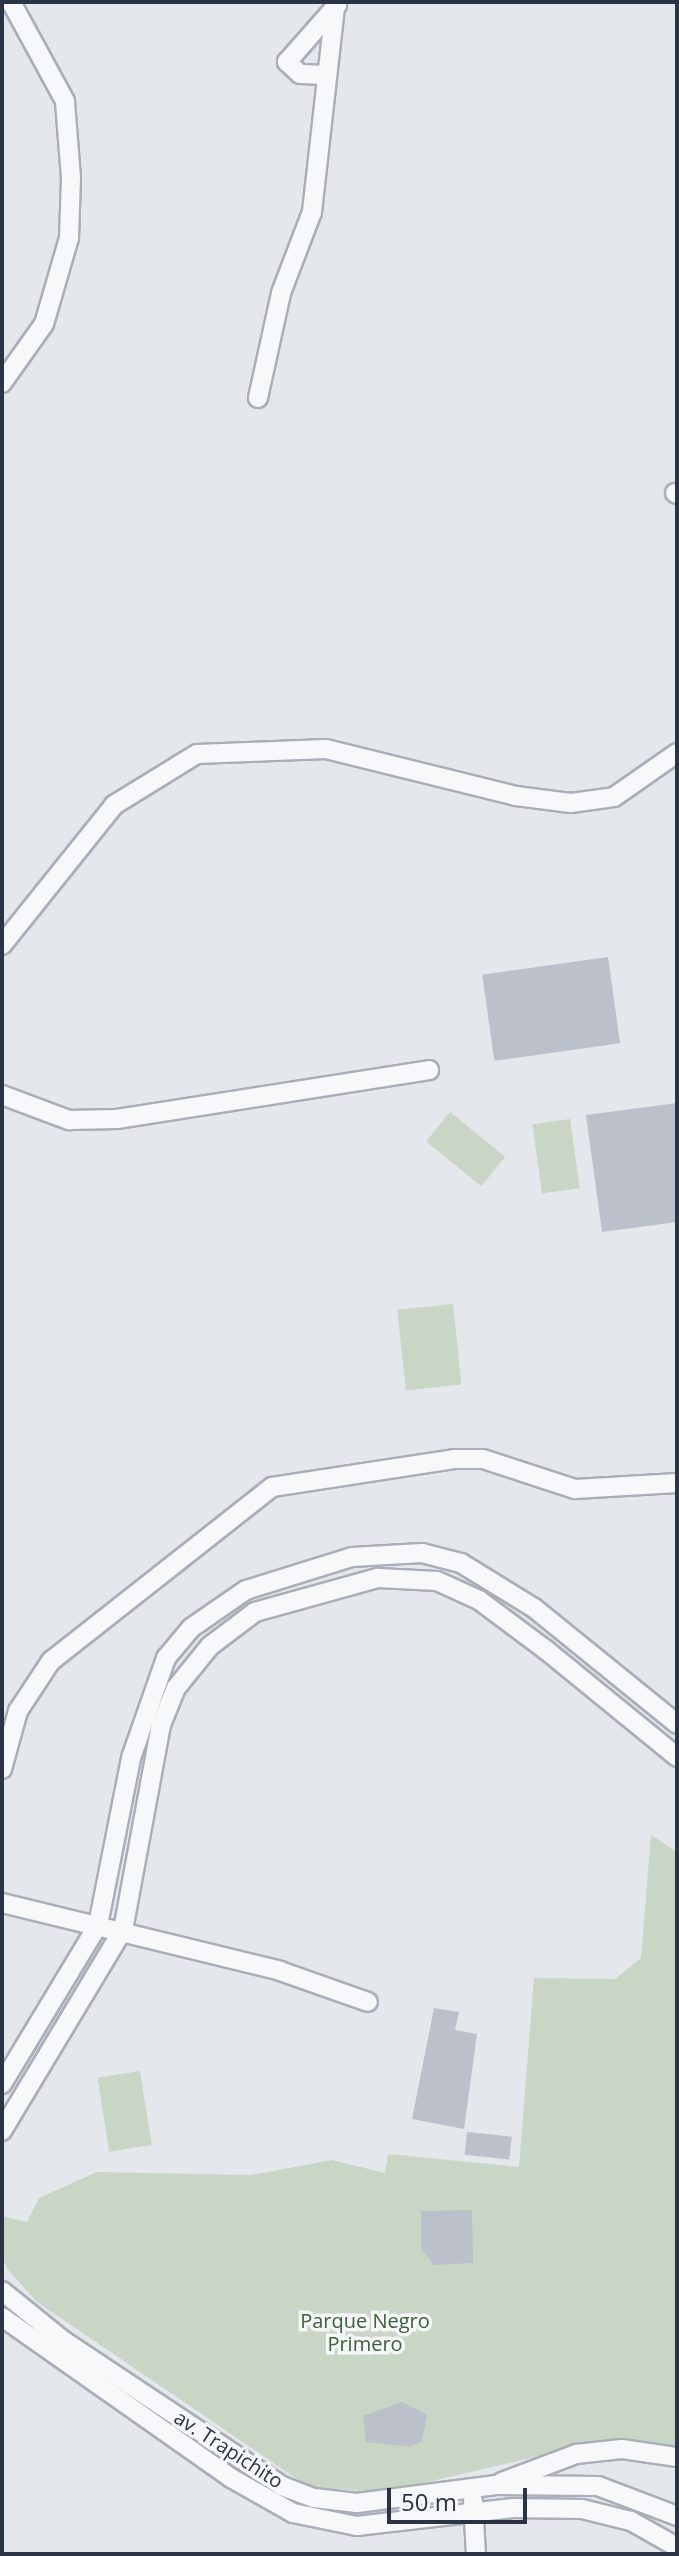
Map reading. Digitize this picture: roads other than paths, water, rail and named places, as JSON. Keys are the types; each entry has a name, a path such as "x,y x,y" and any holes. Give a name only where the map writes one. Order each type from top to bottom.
{"street":[{"path":"2,383 44,324 69,238 71,178 65,101 11,2"},
{"path":"258,398 281,293 312,212 337,5"},
{"path":"327,75 300,74 287,62 337,5"},
{"path":"2,945 114,805 197,754 326,749 516,796 571,803 614,797 677,753"},
{"path":"2,1095 69,1120 117,1119 429,1070"},
{"path":"2,1769 6,1733 31,1686 51,1661 272,1487 454,1459 483,1459 575,1489 677,1483"},
{"path":"2,2084 98,1925 143,1714 166,1658 222,1605 302,1569 393,1553 461,1563 534,1608 677,1724"},
{"path":"2,2131 123,1930 161,1725 176,1688 210,1646 279,1601 378,1578 437,1581 513,1625 677,1757"},
{"path":"2,1903 123,1930 280,1971 368,2002"},
{"name":"av. Trapichito","path":"2,2291 64,2341 282,2486 341,2504 496,2485 598,2486 677,2516"},
{"path":"2,2317 231,2478 293,2513 335,2526 473,2512 604,2511 677,2547"},
{"path":"496,2485 576,2454 622,2449 677,2457"},
{"path":"472,2489 476,2554"}],"park label":[{"name":"Parque Negro Primero","path":"365,2332"}]}
